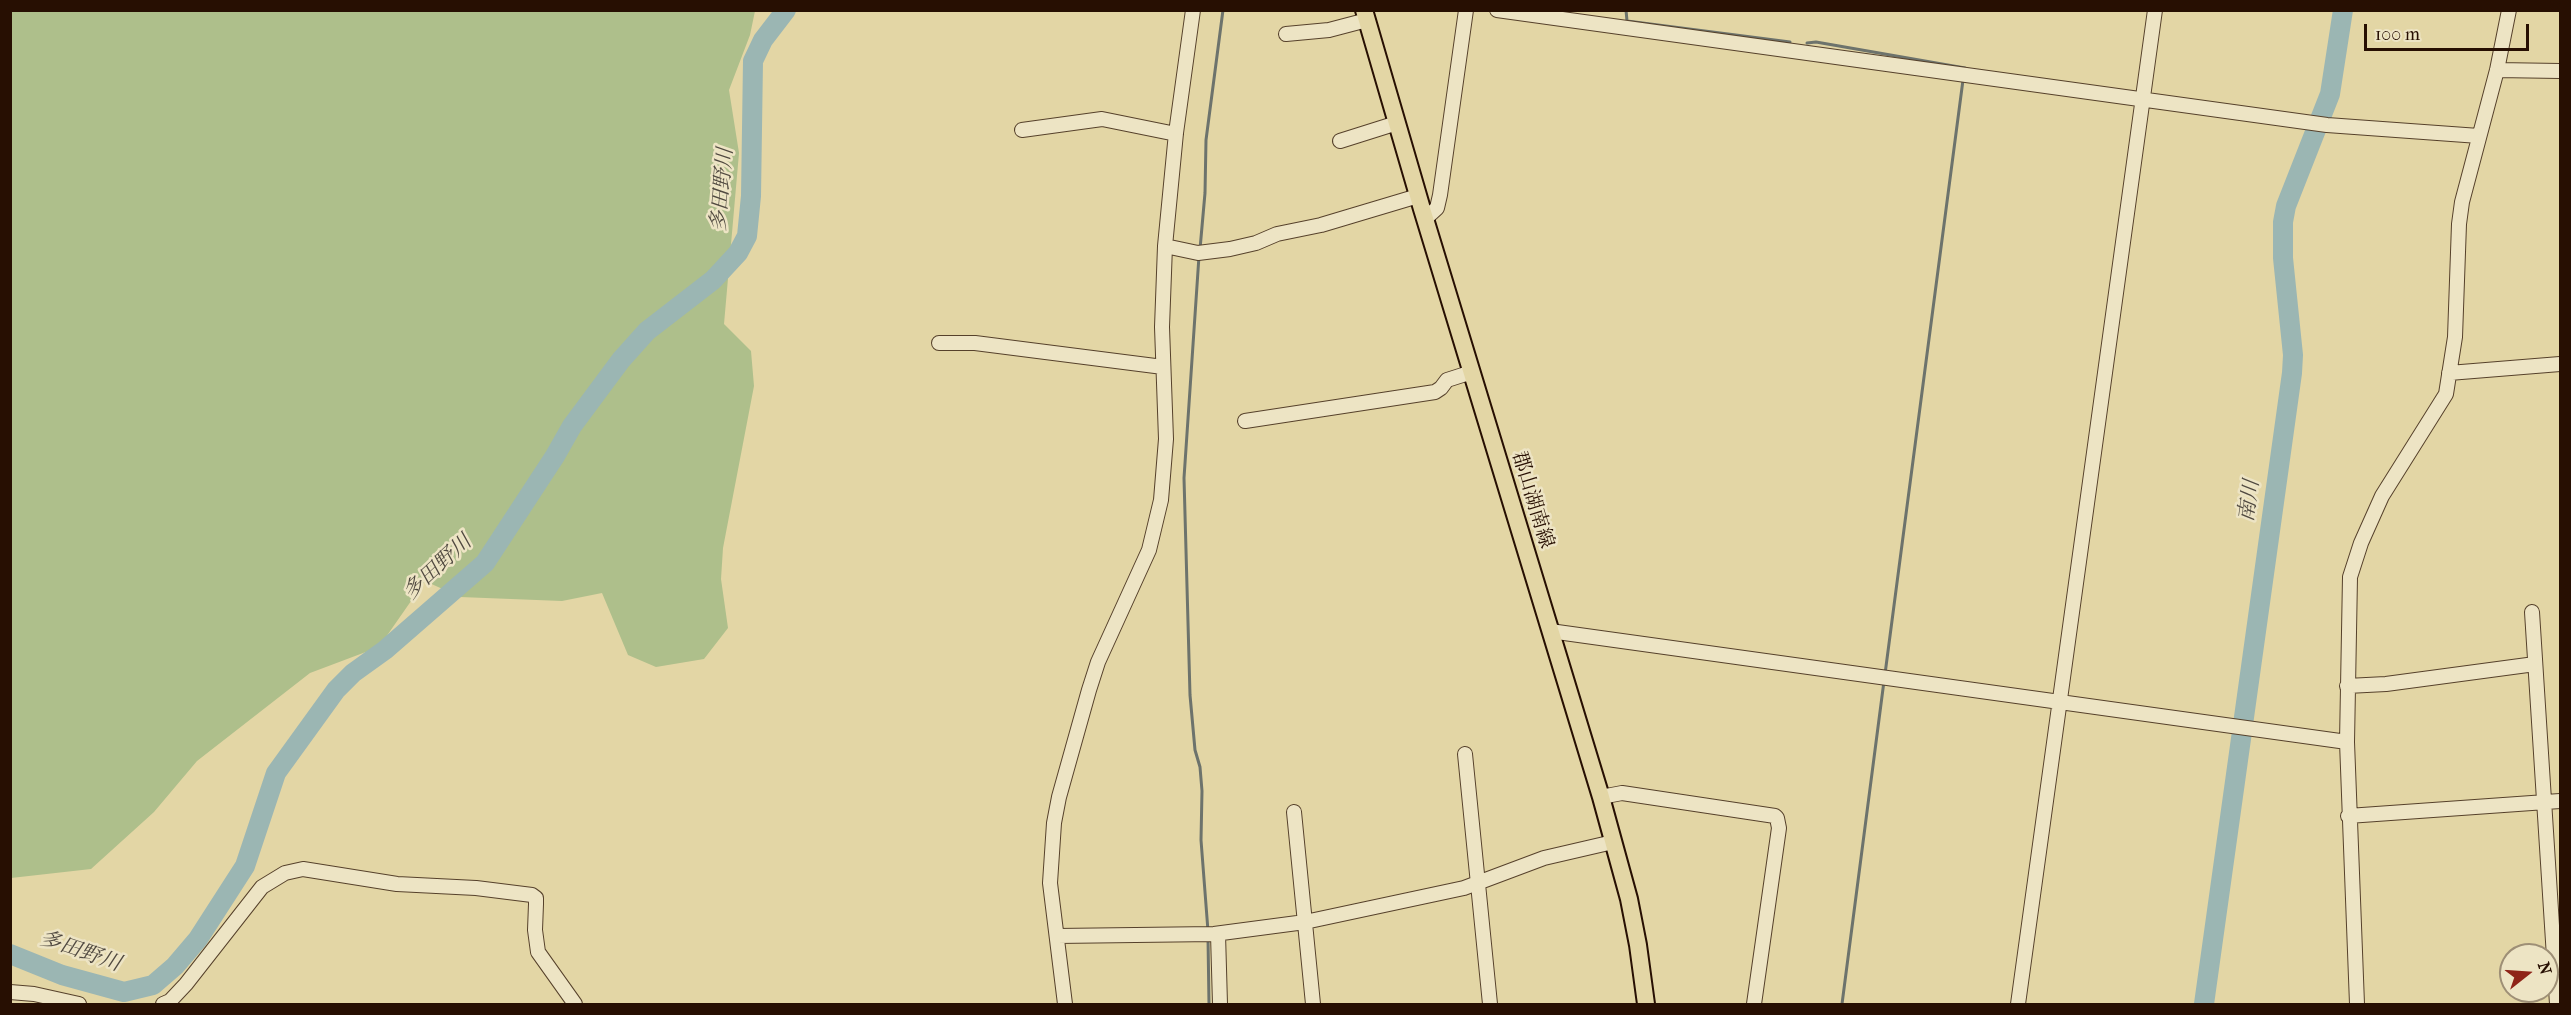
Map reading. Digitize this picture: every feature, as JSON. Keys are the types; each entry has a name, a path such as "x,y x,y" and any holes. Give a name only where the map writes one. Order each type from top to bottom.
{"main road":[{"name":"郡山湖南線","path":"1365,15 1601,796 1634,922 1646,1005"}],"street":[{"path":"1065,1005 1057,936 1052,914 1050,858 1059,797 1098,662 1144,564 1156,528 1164,478 1166,439 1161,327 1165,246 1176,134 1193,10"},
{"path":"1425,219 1434,213 1440,195 1466,10"},
{"path":"1497,10 2327,125 2480,135"},
{"path":"2018,1005 2155,10"},
{"path":"2357,1005 2347,742 2349,596 2355,561 2382,496 2446,394 2457,306 2459,224 2462,202 2497,70 2509,10"},
{"path":"1286,34 1329,30 1365,15"},
{"path":"2497,70 2560,71"},
{"path":"1022,130 1098,119 1176,134"},
{"path":"1340,141 1397,123"},
{"path":"1165,246 1198,253 1230,249 1418,196"},
{"path":"939,343 975,343 1163,367"},
{"path":"2449,373 2560,364"},
{"path":"1245,421 1435,392 1447,380 1472,372"},
{"path":"2532,612 2557,1005"},
{"path":"1550,631 2347,742"},
{"path":"2347,686 2386,684 2535,664"},
{"path":"1466,754 1490,1005"},
{"path":"1601,796 1622,793 1777,818 1779,828 1754,1005"},
{"path":"2349,816 2560,801"},
{"path":"1294,812 1313,1005"},
{"path":"1057,936 1218,934 1305,922 1478,884 1544,858 1613,842"},
{"path":"163,1005 186,984 262,887 285,873 303,869 397,884 476,888 532,895 536,898 535,930 538,952 574,1005"},
{"path":"1218,934 1220,1005"},
{"path":"10,992 34,994 80,1005"}],"green space":[{"path":"10,11 755,11 750,35 729,90 739,153 724,324 751,351 754,386 723,548 721,579 728,628 704,659 656,667 628,655 602,593 562,601 460,597 425,581 379,647 310,673 197,761 154,812 91,869 11,878"}],"waterway":[{"name":"多田野川","path":"10,954 62,975 124,992 153,985 175,966 198,939 245,866 276,773 336,690 353,673 385,650 485,563 572,426 621,360 647,331 713,280 738,253 747,236 751,196 753,61 763,40 786,10"},
{"path":"1200,249 1205,193 1206,140 1223,10"},
{"path":"1626,10 1627,21 1790,42"},
{"name":"南川","path":"2204,1004 2292,373 2293,355 2283,258 2283,222 2286,206 2330,94 2343,10"},
{"path":"1807,43 1816,42 1965,68 1964,71"},
{"path":"1885,674 1963,80"},
{"path":"1199,256 1184,478 1190,695 1195,750 1200,767 1202,791 1201,840 1208,931"},
{"path":"1842,1004 1884,681"},
{"path":"1208,938 1209,1004"}]}
